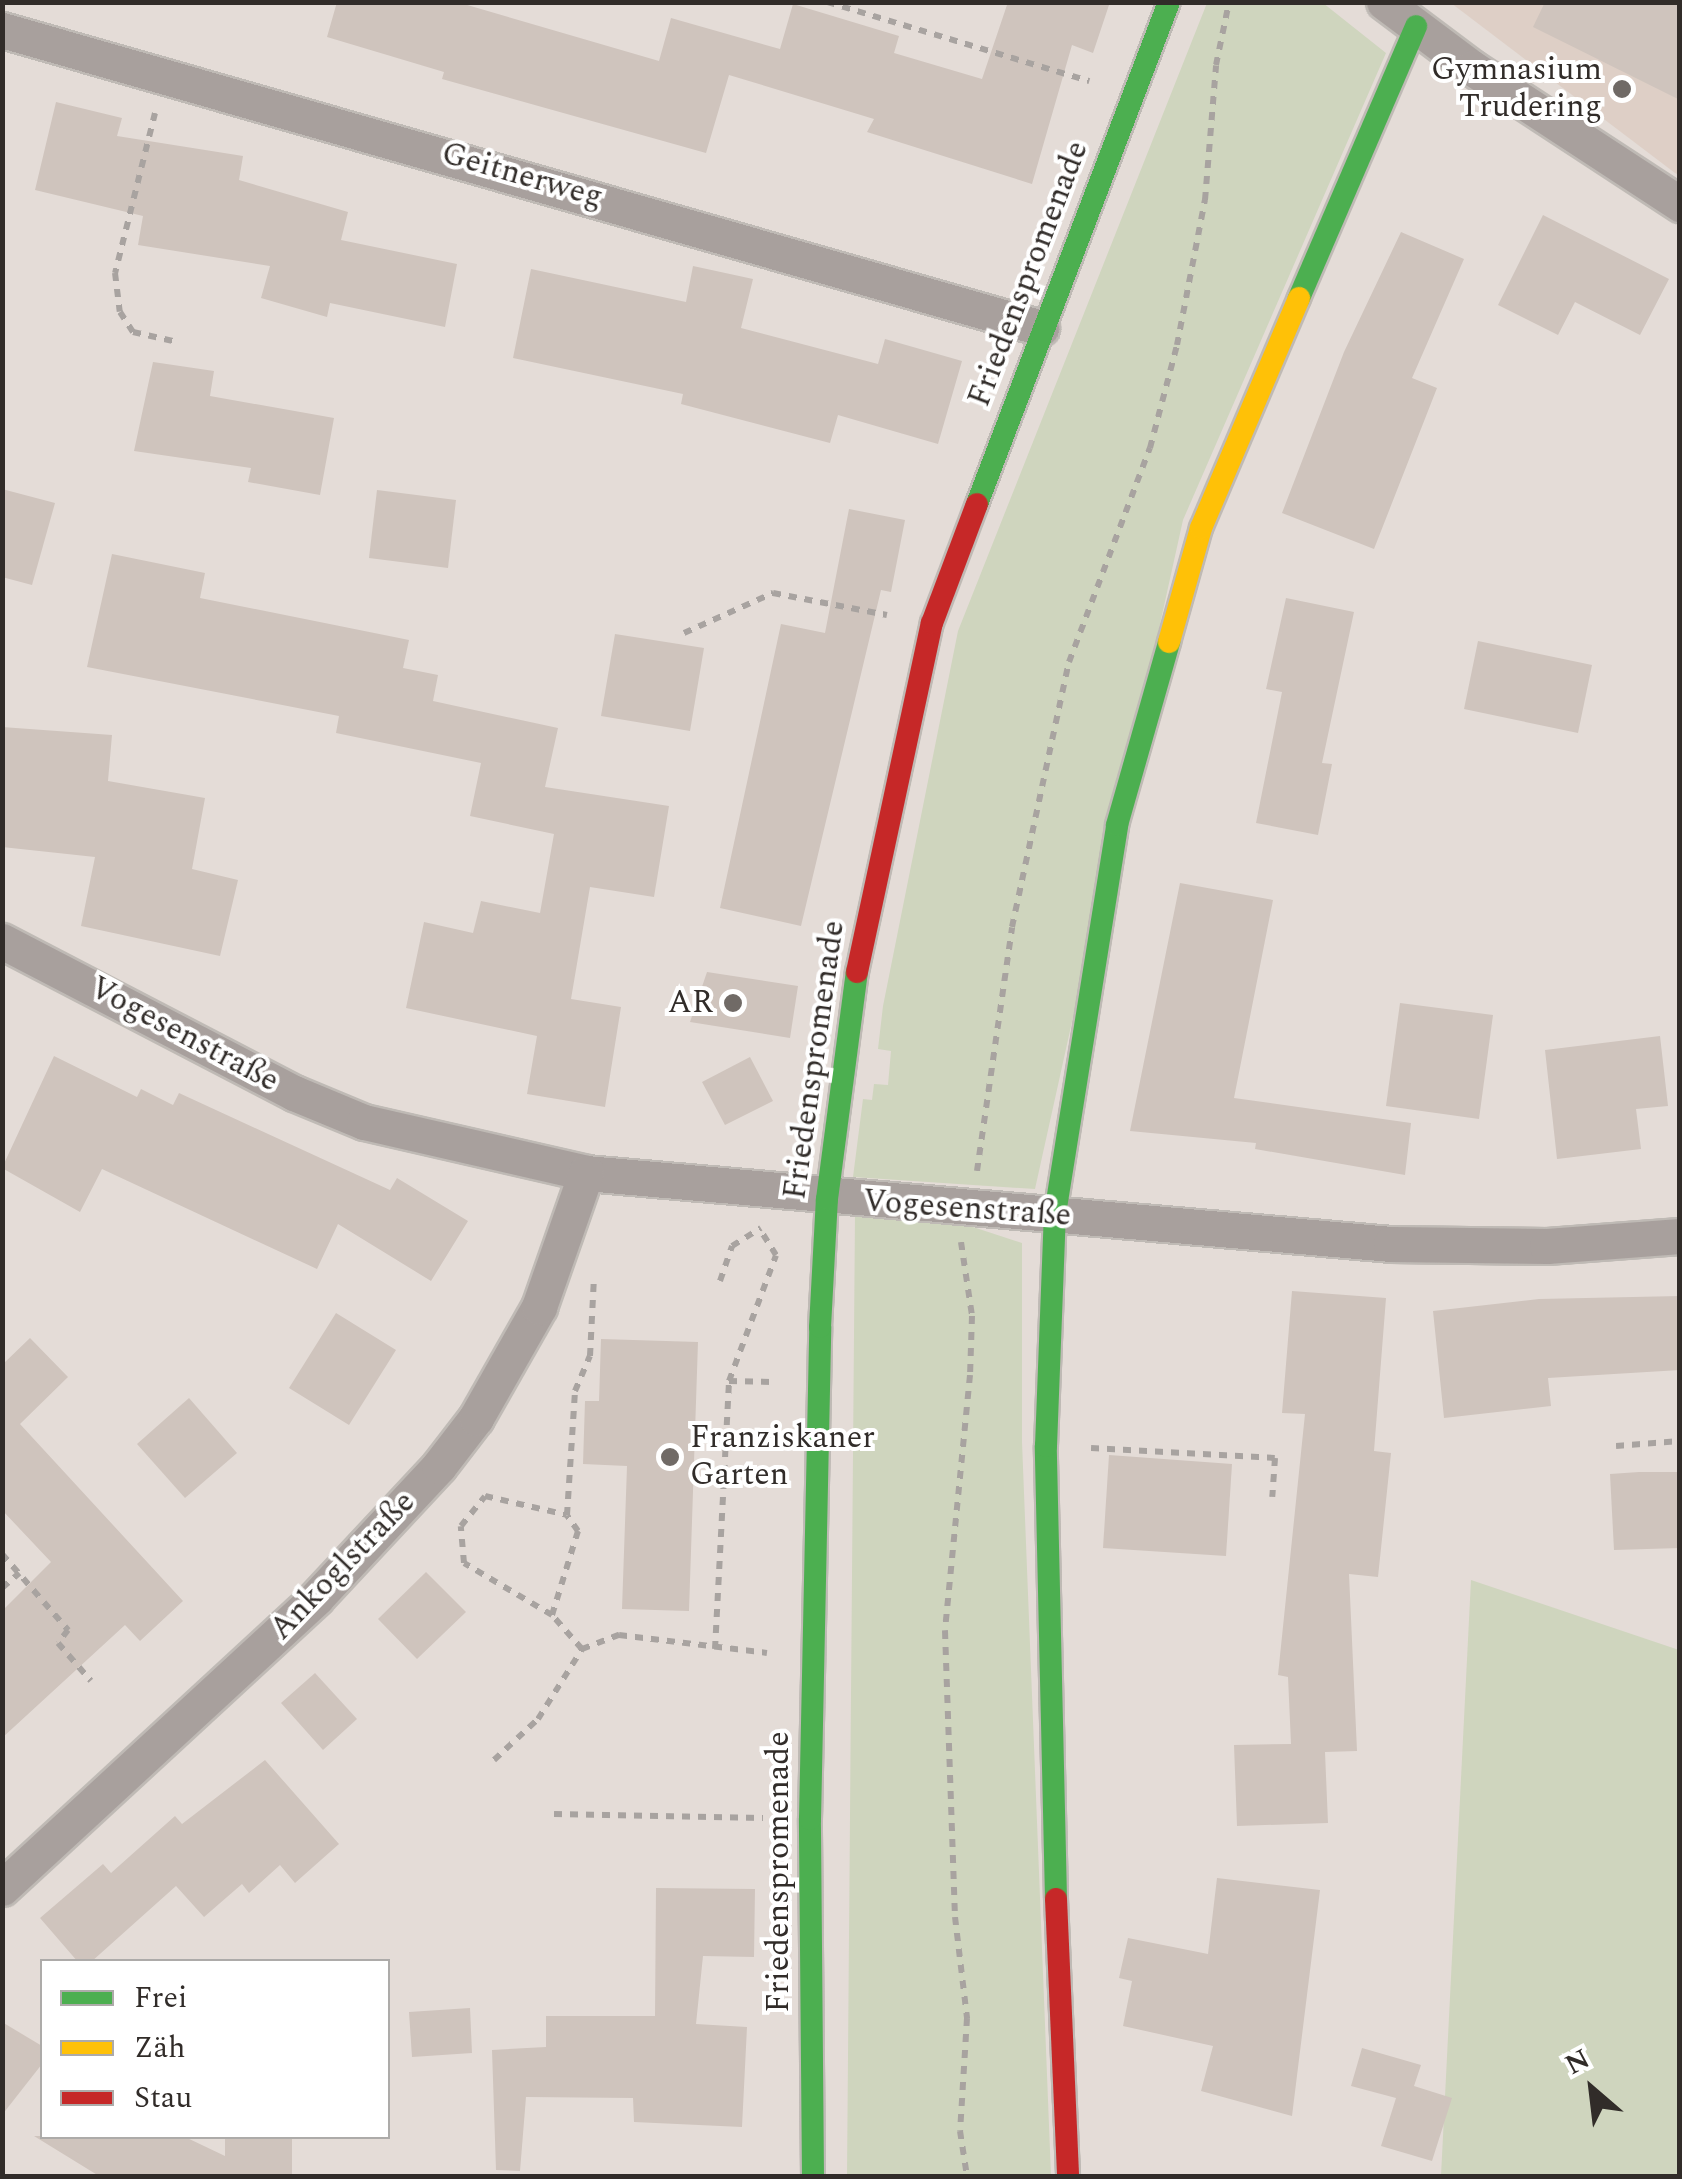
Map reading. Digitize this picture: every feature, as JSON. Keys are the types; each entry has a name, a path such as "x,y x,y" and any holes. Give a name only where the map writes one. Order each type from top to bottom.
{"street":[{"name":"Friedenspromenade","path":"814,2176 810,1818 814,1198 858,967 932,624 1040,328 1169,2"},
{"path":"1384,2 1680,204"},
{"path":"1068,2176 1050,1751 1046,1446 1055,1214 1117,825 1202,528 1416,26"},
{"name":"Geitnerweg","path":"2,30 1040,328"},
{"name":"Vogesenstraße","path":"2,940 294,1093 364,1122 586,1174 814,1198 1055,1214 1391,1244 1547,1246 1680,1236"},
{"name":"Ankoglstraße","path":"2,1888 316,1598 439,1466 476,1418 538,1307 586,1174"}],"path":[{"path":"827,2 1134,95"},
{"path":"165,74 116,273 120,312 133,332 173,341"},
{"path":"684,633 772,594 932,624"},
{"path":"720,1282 732,1246 814,1198"},
{"path":"715,1649 728,1381 776,1255 760,1230"},
{"path":"552,1615 578,1531 567,1515 575,1391 590,1356 594,1274"},
{"path":"1616,1446 1680,1441"},
{"path":"1046,1446 1275,1458 1272,1497"},
{"path":"567,1515 485,1496 461,1526 464,1563 552,1615 582,1648"},
{"path":"2,1554 68,1630 58,1643 92,1681"},
{"path":"2,1588 19,1573"},
{"path":"494,1760 538,1719 582,1648 619,1635 667,1636 715,1649 813,1652"},
{"path":"554,1814 810,1818"}],"shaded area":[{"name":"Gymnasium Trudering","path":"1451,3 1679,3 1679,175 1675,173"}],"green space":[{"path":"1207,3 1323,3 1386,53 1183,520 1035,1189 853,1177 863,1099 872,1100 874,1084 888,1085 891,1051 878,1049 883,1006 958,631"},
{"path":"855,1214 973,1227 1022,1243 1022,1442 1051,2176 847,2176"},
{"path":"1471,1580 1679,1650 1679,2176 1441,2176"}],"building":[{"path":"337,2 457,2 659,61 671,18 780,49 793,4 899,36 894,53 982,79 1008,2 1110,2 1093,53 1072,45 1032,184 867,132 874,119 729,75 706,153 442,79 444,72 327,37"},
{"path":"1545,2 1680,2 1680,100 1533,27"},
{"path":"56,102 122,118 117,136 243,156 239,180 348,212 341,240 457,264 445,327 330,303 327,317 261,298 270,266 138,245 143,216 35,190"},
{"path":"1543,215 1669,279 1640,335 1575,302 1558,335 1498,305"},
{"path":"1401,232 1464,259 1412,378 1437,388 1374,549 1282,513 1344,352"},
{"path":"693,266 753,279 741,328 878,364 885,339 962,361 938,444 838,415 830,443 681,404 683,394 513,358 531,269 686,302"},
{"path":"153,362 214,371 210,396 334,418 320,495 248,482 251,468 134,451"},
{"path":"2,489 55,503 32,585 2,577"},
{"path":"377,490 456,500 448,568 369,558"},
{"path":"849,509 905,520 891,592 881,590 801,926 720,908 781,624 825,633"},
{"path":"112,554 205,573 200,598 409,640 403,668 438,675 433,701 558,728 545,787 669,806 654,897 590,887 571,999 621,1007 605,1107 527,1094 537,1036 406,1008 424,922 473,933 481,901 540,913 554,834 470,816 481,763 336,733 339,716 87,667"},
{"path":"1286,598 1354,612 1322,763 1332,764 1318,835 1256,823 1282,692 1266,689"},
{"path":"615,634 704,648 690,731 601,716"},
{"path":"1478,641 1592,665 1578,733 1464,709"},
{"path":"2,727 112,735 108,781 205,798 192,869 238,880 220,956 81,926 95,857 2,847"},
{"path":"1180,883 1273,900 1234,1098 1411,1123 1405,1175 1255,1149 1256,1143 1130,1131"},
{"name":"AR","path":"707,972 798,986 790,1038 690,1022"},
{"path":"1400,1003 1493,1015 1479,1119 1386,1106"},
{"path":"1660,1036 1668,1106 1636,1109 1641,1149 1557,1159 1545,1050"},
{"path":"54,1056 137,1097 141,1089 173,1105 179,1093 390,1190 397,1178 468,1221 431,1281 338,1224 317,1269 102,1169 80,1212 2,1168"},
{"path":"750,1057 773,1101 725,1125 702,1082"},
{"path":"1292,1291 1386,1298 1374,1451 1391,1453 1378,1577 1349,1574 1357,1751 1325,1752 1328,1823 1237,1826 1234,1745 1291,1744 1288,1677 1278,1675 1305,1414 1282,1413"},
{"path":"1680,1296 1680,1370 1548,1378 1551,1406 1444,1418 1433,1311 1539,1299"},
{"path":"336,1313 396,1350 349,1425 289,1388"},
{"path":"30,1338 68,1377 20,1424 183,1601 140,1641 125,1625 2,1738 2,1611 51,1562 2,1510 2,1365"},
{"path":"601,1339 698,1342 689,1611 622,1609 627,1466 583,1464 585,1401 599,1401"},
{"path":"189,1398 237,1453 185,1498 137,1444"},
{"path":"1109,1455 1232,1464 1226,1556 1103,1548"},
{"path":"1680,1472 1680,1548 1614,1550 1610,1474"},
{"path":"426,1572 466,1612 417,1659 378,1619"},
{"path":"315,1673 357,1719 323,1750 281,1703"},
{"path":"265,1760 339,1844 295,1883 280,1865 249,1893 242,1884 204,1917 176,1886 94,1959 75,1959 40,1918 103,1864 111,1873 175,1816 182,1824"},
{"path":"1217,1878 1320,1890 1292,2116 1201,2091 1213,2046 1123,2026 1132,1981 1119,1978 1128,1938 1208,1954"},
{"path":"656,1888 755,1889 754,1957 703,1956 696,2024 747,2027 742,2127 634,2122 633,2098 526,2097 520,2171 496,2170 492,2050 546,2047 546,2016 655,2016"},
{"path":"470,2008 472,2053 412,2057 409,2012"},
{"path":"2,2022 40,2045 40,2067 2,2115"},
{"path":"1362,2048 1421,2065 1414,2086 1452,2098 1432,2161 1381,2146 1396,2098 1351,2086"},
{"path":"34,2136 189,2139 225,2156 225,2139 292,2139 292,2176 99,2176"}],"traffic: fast":[{"path":"977,504 1169,2"},
{"path":"1299,298 1416,26"},
{"path":"1056,1899 1046,1446 1055,1214 1117,825 1169,642"},
{"path":"813,2176 810,1819 820,1327 827,1199 857,972"}],"traffic: slow":[{"path":"1169,642 1201,528 1299,298"}],"traffic: jam":[{"path":"857,972 932,623 977,504"},
{"path":"1056,1899 1068,2176"}],"place":[{"name":"Gymnasium Trudering","path":"1622,89"},
{"name":"AR","path":"733,1003"},
{"name":"Franziskaner Garten","path":"670,1457"}]}
